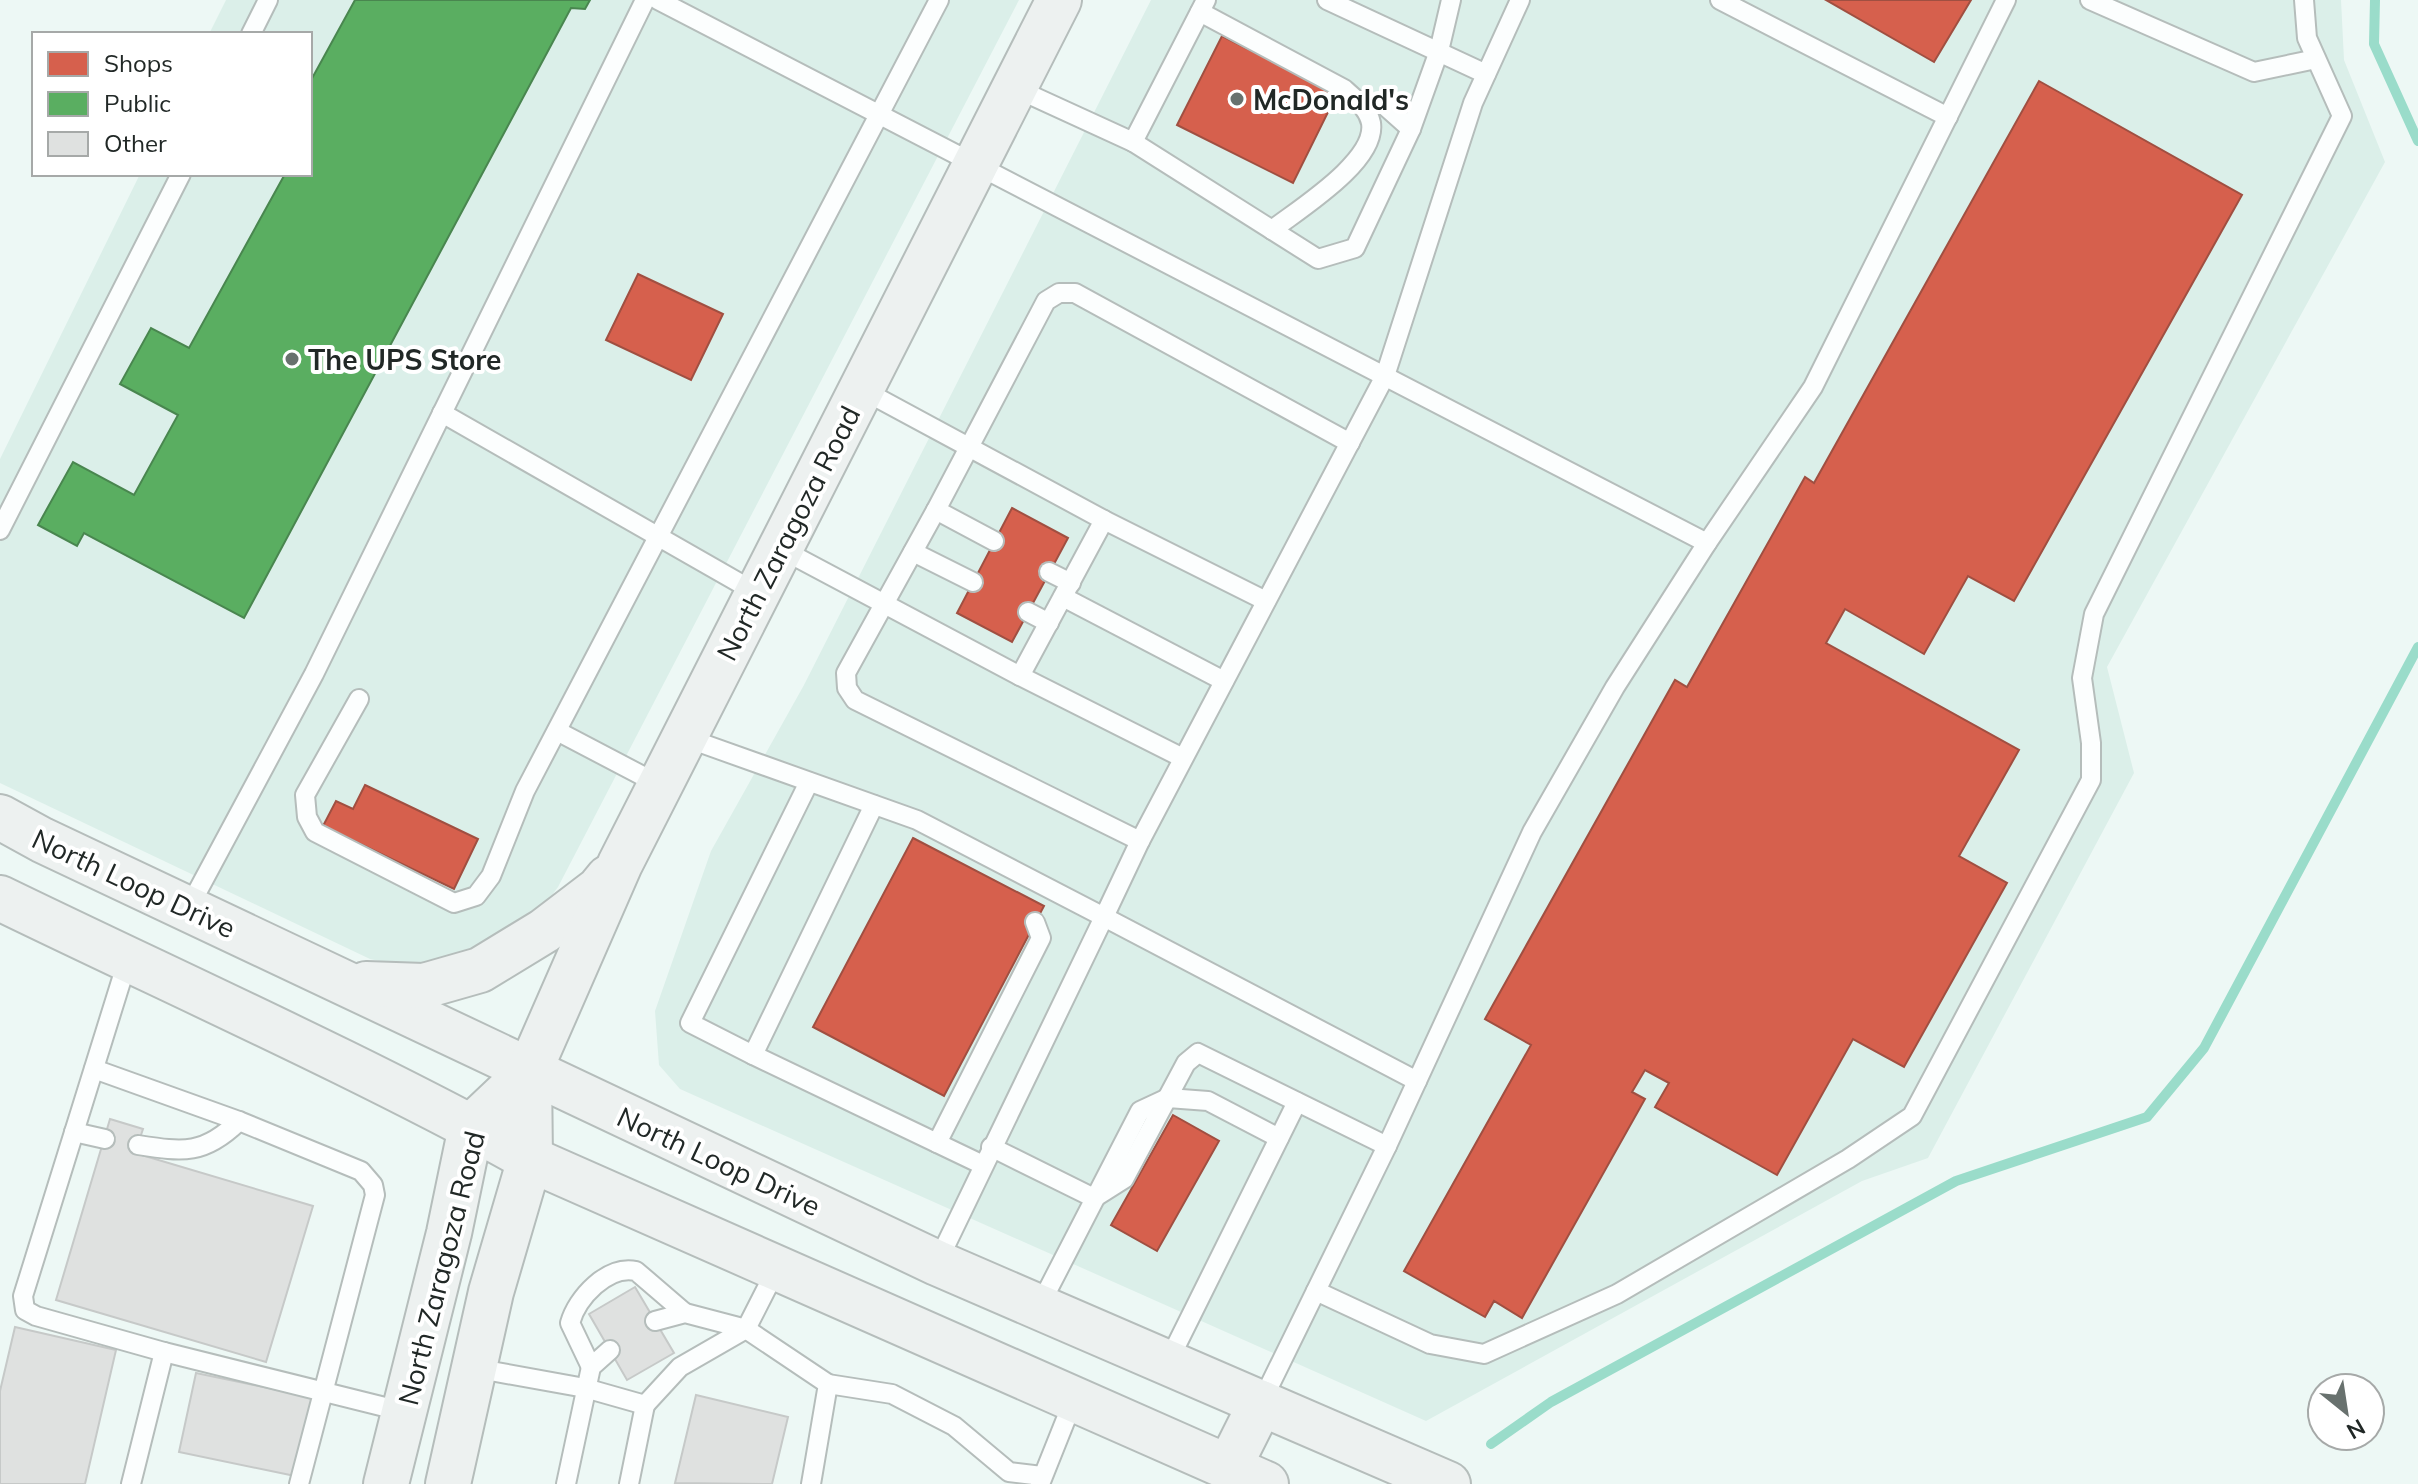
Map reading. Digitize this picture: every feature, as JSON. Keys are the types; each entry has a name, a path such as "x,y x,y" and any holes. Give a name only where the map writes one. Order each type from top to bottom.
{"main road":[{"name":"North Zaragoza Road","path":"386,1484 449,1233 471,1127 529,1072 620,864 1059,0"},
{"name":"North Loop Drive","path":"0,817 42,840 529,1072 937,1263 1448,1484"},
{"path":"347,983 424,986 480,970 544,931 599,889 620,864"},
{"path":"0,898 129,958 530,1159 1248,1475 1261,1403"},
{"name":"North Zaragoza Road","path":"448,1484 491,1292 530,1159 529,1072"}],"lane":[{"path":"252,32 268,0"},
{"path":"188,909 314,674 645,0"},
{"path":"658,0 1707,543"},
{"path":"359,699 305,795 307,817 315,832 454,903 476,896 491,876 525,791 939,0"},
{"path":"1327,0 1486,74"},
{"path":"1013,87 1133,142 1318,259 1355,248 1411,129 1439,51 1451,0"},
{"path":"937,1263 1140,841 1385,376 1473,103 1520,0"},
{"path":"1720,0 1948,117"},
{"path":"1261,1403 1387,1146 1532,832 1615,687 1707,543 1813,387 2006,0"},
{"path":"2090,0 2254,72 2316,59"},
{"path":"1316,1291 1430,1344 1484,1354 1617,1294 1848,1159 1912,1116 2091,780 2091,743 2082,678 2094,614 2342,116 2307,38 2304,0"},
{"path":"1133,142 1203,6 1344,89 1362,105 1371,121 1371,138 1361,156 1272,230"},
{"path":"1362,105 1384,105 1411,129"},
{"path":"0,530 180,176"},
{"path":"1140,841 855,700 847,688 846,673 1046,301 1059,293 1075,293 1350,443"},
{"path":"861,389 1104,520 1266,601"},
{"path":"442,413 757,593"},
{"path":"936,510 994,541"},
{"path":"1020,676 1104,520"},
{"path":"781,549 1020,676 1183,758"},
{"path":"913,552 973,582"},
{"path":"1049,572 1067,590 1224,681"},
{"path":"1028,612 1049,623"},
{"path":"557,731 660,785"},
{"path":"684,737 917,820 1417,1081"},
{"path":"809,782 690,1023 983,1165"},
{"path":"753,1055 874,805"},
{"path":"1019,873 1026,897"},
{"path":"937,1143 1041,938 1035,922"},
{"path":"129,958 23,1296 25,1310 36,1316 164,1352 405,1412"},
{"path":"1039,1307 1094,1198 1124,1179 1186,1063 1198,1053 1387,1146"},
{"path":"94,1069 239,1121 361,1171 373,1185 375,1195 299,1484"},
{"path":"1168,1098 1208,1101 1279,1138"},
{"path":"1168,1362 1297,1102"},
{"path":"138,1145 199,1149 224,1136 239,1121"},
{"path":"74,1132 105,1139"},
{"path":"991,1147 1094,1198"},
{"path":"629,1484 645,1405 680,1367 746,1329 777,1268"},
{"path":"591,1367 570,1323 582,1297 614,1273 625,1269 636,1271 685,1313 746,1329 828,1384 892,1394 954,1426 1003,1478 1041,1480 1074,1399"},
{"path":"655,1321 685,1313"},
{"path":"566,1484 591,1367 610,1350"},
{"path":"131,1484 164,1352"},
{"path":"474,1368 585,1388 645,1405"},
{"path":"811,1484 828,1384"}],"shaded area":[{"path":"226,0 1019,0 558,887 532,922 497,948 413,968 370,959 0,783 0,459 139,176 312,176 312,32 210,32"},
{"path":"1151,0 2341,0 2344,60 2385,162 2107,667 2134,773 1928,1158 1862,1181 1426,1421 680,1089 659,1065 655,1011 711,851 804,685"}],"building: Shops":[{"path":"1826,0 1971,0 1934,62"},
{"path":"1222,36 1337,94 1293,183 1177,125"},
{"path":"2039,81 2242,195 2014,601 1968,576 1924,654 1845,609 1826,643 2019,750 1959,856 2007,883 1904,1067 1853,1039 1777,1175 1655,1107 1669,1083 1645,1070 1632,1092 1645,1099 1522,1318 1494,1301 1485,1317 1404,1271 1531,1045 1485,1019 1675,680 1687,687 1805,477 1814,483"},
{"path":"638,274 723,314 691,380 606,340"},
{"path":"1012,508 1068,538 1012,642 957,613"},
{"path":"365,785 478,839 454,889 323,826 336,801 353,809"},
{"path":"913,838 1044,906 944,1096 813,1027"},
{"path":"1173,1115 1219,1141 1157,1251 1111,1225"}],"building: Public":[{"path":"355,0 590,0 585,9 571,8 244,618 84,533 77,546 38,525 73,462 134,495 178,415 120,384 151,328 189,348 284,176 312,176 312,78"}],"building: Other":[{"path":"110,1119 143,1129 135,1153 313,1206 266,1362 56,1300"},
{"path":"635,1287 674,1353 627,1380 589,1314"},
{"path":"15,1327 116,1350 85,1484 0,1484 0,1391"},
{"path":"196,1373 317,1398 300,1477 179,1452"},
{"path":"696,1395 788,1417 772,1484 675,1483"}],"waterway":[{"path":"2375,0 2374,44 2418,141"},
{"path":"1491,1444 1551,1402 1956,1181 2147,1117 2204,1048 2418,647"}],"place":[{"name":"McDonald's","path":"1237,99"},
{"name":"The UPS Store","path":"292,359"}]}
